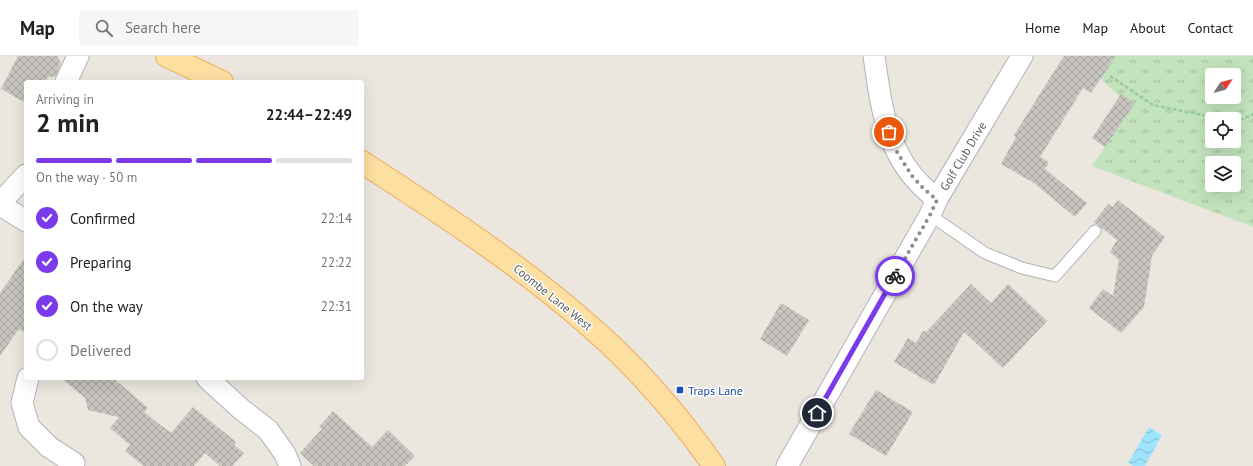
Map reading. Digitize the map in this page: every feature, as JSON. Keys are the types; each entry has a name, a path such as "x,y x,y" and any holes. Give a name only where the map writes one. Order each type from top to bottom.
{"main road":[{"path":"168,56 218,80"},
{"name":"Coombe Lane West","path":"364,163 418,198 534,280 585,322 627,361 695,438 714,466"}],"street":[{"path":"67,80 78,56"},
{"path":"874,56 880,102 894,147 912,176 924,189 934,207"},
{"name":"Golf Club Drive","path":"787,466 934,207 1022,56"},
{"path":"24,177 0,204 24,220"},
{"path":"28,380 22,403 29,427 49,447 74,463"},
{"path":"209,380 240,409 268,430 285,454 290,466"}],"lane":[{"path":"934,207 985,253 1022,268 1055,276 1095,231"}],"path":[{"path":"1110,76 1153,105 1205,116"},
{"path":"1241,119 1253,114"}],"green space":[{"path":"1110,56 1253,56 1253,227 1092,166 1132,107 1096,75"}],"water":[{"path":"1149,427 1162,435 1145,466 1133,466 1128,463"}],"building":[{"path":"18,56 57,56 61,63 56,76 48,77 46,80 24,80 24,102 1,89"},
{"path":"1064,56 1116,56 1091,93 1083,88 1040,157 1049,162 1045,169 1087,203 1075,217 1034,183 1001,164 1016,137 1014,135"},
{"path":"1121,94 1135,103 1105,147 1092,138"},
{"path":"1118,200 1165,237 1152,256 1144,307 1121,333 1089,308 1103,289 1113,296 1119,260 1110,252 1117,240 1094,222 1108,204 1113,207"},
{"path":"24,259 24,332 19,329 0,356 0,293"},
{"path":"971,284 991,303 1008,284 1047,321 1003,368 964,332 934,385 894,362 908,338 916,343 923,331 926,332"},
{"path":"781,303 809,320 787,356 760,339"},
{"path":"63,380 115,380 148,408 144,412 171,433 193,407 236,442 234,445 244,453 232,466 220,466 205,453 194,466 144,466 125,451 130,445 110,428 119,417 88,410 85,398"},
{"path":"876,390 913,412 886,456 849,434"},
{"path":"333,411 372,447 388,430 415,456 405,466 314,466 300,453 322,429 319,427"}],"way so far":[{"path":"889,132 894,147 912,176 937,200 895,276"}],"place":[{"name":"Traps Lane","path":"680,390"}],"route":[{"path":"817,413 895,276"}]}
